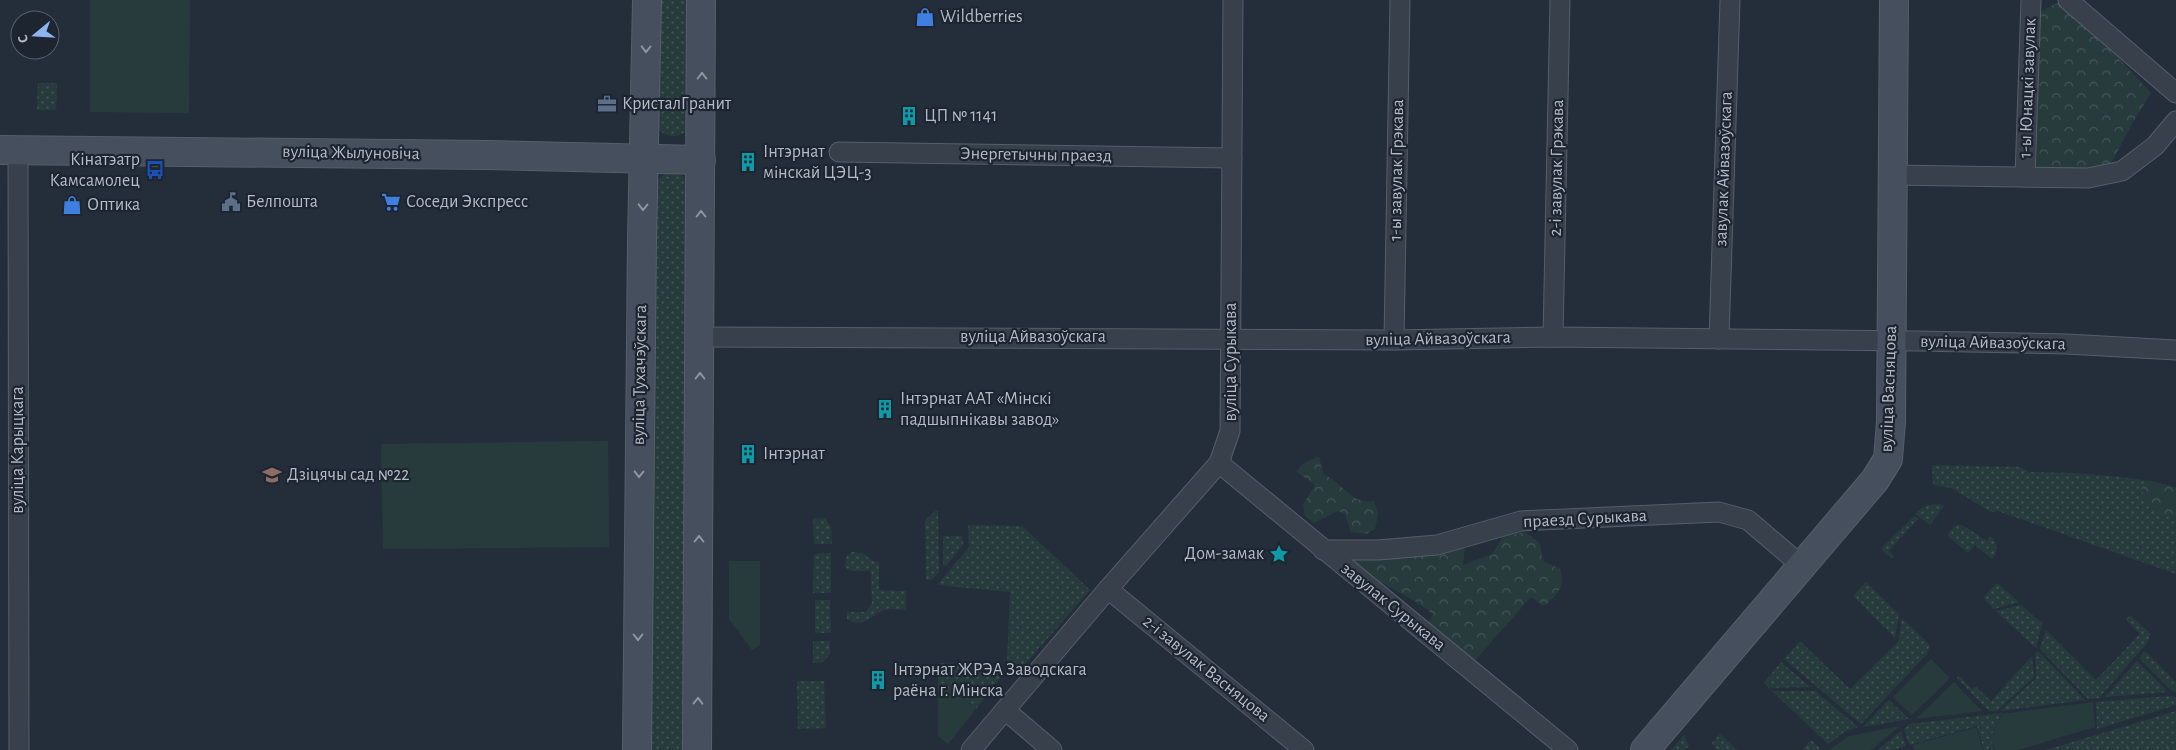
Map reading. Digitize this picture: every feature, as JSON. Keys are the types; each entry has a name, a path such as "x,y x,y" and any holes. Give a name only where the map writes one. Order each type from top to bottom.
{"main road":[{"name":"вуліца Тухачэўскага","path":"637,750 647,0"},
{"path":"697,750 701,0"},
{"name":"вуліца Васняцова","path":"1645,750 1874,480 1888,459 1891,422 1894,0"},
{"name":"вуліца Жылуновіча","path":"9,151 334,152 701,160"}],"street":[{"name":"вуліца Сурыкава","path":"971,750 1108,589 1219,463 1230,431 1233,0"},
{"name":"1-ы завулак Грэкава","path":"1394,340 1400,0"},
{"name":"2-і завулак Грэкава","path":"1554,337 1560,0"},
{"name":"завулак Айвазоўскага","path":"1719,339 1730,0"},
{"name":"1-ы Юнацкі завулак","path":"2025,177 2031,0"},
{"path":"2068,0 2176,92"},
{"name":"1-ы Юнацкі завулак","path":"1892,175 2088,178 2122,171 2155,146 2176,121"},
{"name":"вуліца Карыцкага","path":"9,151 19,750"},
{"name":"Энергетычны праезд","path":"839,152 1232,158"},
{"name":"вуліца Айвазоўскага","path":"700,337 1394,340 1554,337 1891,340 2066,344 2176,350"},
{"name":"завулак Сурыкава","path":"1219,463 1568,750"},
{"name":"праезд Сурыкава","path":"1323,550 1378,550 1437,545 1521,521 1719,512 1748,520 1802,566"},
{"name":"2-і завулак Васняцова","path":"1108,589 1304,750"},
{"path":"1005,710 1052,750"}],"green space":[{"path":"90,0 190,0 189,113 90,112"},
{"path":"656,0 693,0 689,129 677,136 664,134 656,128"},
{"path":"2064,0 2151,93 2109,167 2032,170 2039,12"},
{"path":"38,83 57,83 56,110 37,110"},
{"path":"665,173 680,175 691,186 687,750 647,750 652,189"},
{"path":"608,441 609,547 383,549 381,444"},
{"path":"1319,457 1323,473 1349,494 1362,501 1374,501 1378,514 1375,529 1366,534 1351,532 1345,514 1338,511 1314,523 1305,516 1303,505 1315,485 1297,472 1306,462"},
{"path":"1932,465 2020,467 2028,472 2100,475 2172,486 2176,488 2176,574 1998,511 1991,512 1951,488 1933,485"},
{"path":"2147,480 2176,488 2176,516 2166,517 2145,498 2141,489"},
{"path":"1938,504 1944,506 1930,525 1915,514 1924,506"},
{"path":"935,511 938,511 939,572 931,580 926,580 925,521"},
{"path":"1914,516 1918,519 1889,551 1894,557 1892,559 1881,549"},
{"path":"825,518 831,527 832,544 814,544 813,519"},
{"path":"968,525 1022,526 1090,590 1013,678 1007,664 1010,592 937,585 969,547"},
{"path":"1956,525 1962,525 1987,541 1990,536 1993,538 1997,547 1992,559 1975,545 1968,553 1947,535"},
{"path":"1525,532 1540,543 1543,561 1560,569 1562,575 1561,586 1553,598 1544,606 1531,597 1471,665 1426,628 1433,614 1395,590 1355,571 1355,561 1362,554 1465,546 1463,565 1493,554 1503,536"},
{"path":"943,536 962,536 963,545 946,566 943,565"},
{"path":"852,552 858,552 875,562 879,562 879,590 906,591 906,610 885,610 859,623 847,619 847,612 866,612 872,603 871,571 851,571 845,567 846,557"},
{"path":"831,553 831,593 813,593 814,554"},
{"path":"729,561 760,561 760,645 752,650 729,619"},
{"path":"1866,582 1899,614 1895,638 1853,596"},
{"path":"1997,583 2019,602 1994,609 1983,598"},
{"path":"815,600 830,600 831,633 815,633"},
{"path":"2021,605 2042,623 2036,648 1996,611"},
{"path":"2130,615 2151,634 2147,643 2099,698 2088,699 2040,649 2046,630 2096,680 2140,634 2126,620"},
{"path":"1902,618 1930,645 1927,654 1861,724 1784,659 1800,641 1850,689 1898,642"},
{"path":"813,641 830,641 830,654 823,662 813,663"},
{"path":"2038,651 2085,700 2000,711 2036,678 2035,654"},
{"path":"2145,651 2176,682 2176,692 2172,691 2139,658"},
{"path":"2032,656 2034,677 1997,711 1989,711 1957,678 1959,676 1972,689 1975,686 1991,701"},
{"path":"1931,659 1950,678 1912,715 1893,697"},
{"path":"2137,661 2168,692 2105,697"},
{"path":"1781,662 1810,687 1769,688 1764,683"},
{"path":"938,663 1002,666 1003,674 976,709 951,690 938,690"},
{"path":"797,681 824,681 826,728 798,729"},
{"path":"1954,682 1982,711 1916,719"},
{"path":"938,690 951,690 976,709 948,744 938,736"},
{"path":"1772,691 1815,691 1858,727 1846,731 1828,744"},
{"path":"2176,697 2176,705 2097,729 2096,702"},
{"path":"1889,700 1909,719 1863,727"},
{"path":"2093,702 2095,727 2018,750 1995,750 1991,737 2002,714"},
{"path":"2176,711 2176,750 2046,750"},
{"path":"2002,713 1991,736 1994,750 1984,750 1977,726 1909,745 1904,729 1910,724"},
{"path":"1900,726 1871,750 1829,750 1849,736"},
{"path":"1976,727 1983,750 1914,750 1913,745"},
{"path":"1901,731 1906,746 1893,750 1878,750"},
{"path":"1720,734 1737,750 1717,750 1712,743"},
{"path":"1684,735 1689,746 1685,750 1671,750"},
{"path":"1811,740 1822,750 1802,750"}],"place":[{"name":"Wildberries","path":"925,17"},
{"name":"КристалГранит","path":"607,104"},
{"name":"ЦП № 1141","path":"909,116"},
{"name":"Інтэрнат мінскай ЦЭЦ-3","path":"748,162"},
{"name":"Кінатэатр Камсамолец","path":"155,170"},
{"name":"Белпошта","path":"231,202"},
{"name":"Соседи Экспресс","path":"391,202"},
{"name":"Оптика","path":"72,205"},
{"name":"Інтэрнат ААТ «Мінскі падшыпнікавы завод»","path":"885,409"},
{"name":"Інтэрнат","path":"748,454"},
{"name":"Дзіцячы сад №22","path":"272,475"},
{"name":"Дом-замак","path":"1279,554"},
{"name":"Інтэрнат ЖРЭА Заводскага раёна г. Мінска","path":"878,680"}]}
